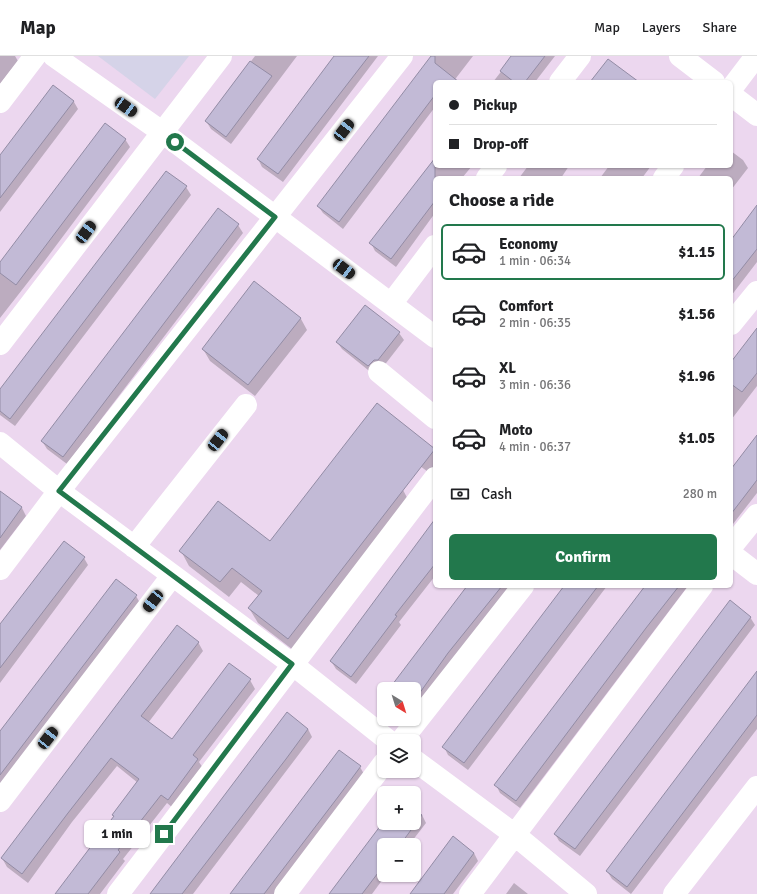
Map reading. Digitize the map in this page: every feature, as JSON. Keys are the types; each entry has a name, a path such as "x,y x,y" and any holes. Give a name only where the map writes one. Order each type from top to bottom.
{"street":[{"path":"0,102 35,56"},
{"path":"54,56 162,132 433,336"},
{"path":"0,344 221,56"},
{"path":"0,569 59,491 402,56"},
{"path":"562,80 580,56"},
{"path":"680,56 711,80"},
{"path":"733,86 756,56"},
{"path":"733,96 757,114"},
{"path":"390,304 433,249"},
{"path":"733,322 757,292"},
{"path":"379,372 433,416"},
{"path":"134,547 246,405"},
{"path":"0,443 59,491 292,664 380,734"},
{"path":"118,894 433,481"},
{"path":"733,545 757,515"},
{"path":"733,556 757,574"},
{"path":"0,801 172,576"},
{"path":"406,734 521,588"},
{"path":"470,894 700,588"},
{"path":"421,765 515,835 586,894"},
{"path":"285,894 377,772"},
{"path":"674,894 757,787"}],"shaded area":[{"path":"98,56 189,56 155,99"}],"building":[{"path":"334,56 369,56 278,174 257,159"},
{"path":"431,56 435,56 435,63 456,80 433,80 433,98 339,222 317,206"},
{"path":"511,56 545,56 527,80 511,80 500,71"},
{"path":"608,59 636,80 592,80"},
{"path":"250,61 272,76 226,137 205,121"},
{"path":"53,85 74,101 0,198 0,155"},
{"path":"105,123 126,139 16,285 0,273 0,262"},
{"path":"433,161 435,176 433,176 433,204 391,259 369,243"},
{"path":"166,171 187,186 10,419 0,411 0,389"},
{"path":"757,205 757,249 733,279 733,237"},
{"path":"218,208 239,224 63,457 41,441"},
{"path":"254,281 301,318 248,385 202,349"},
{"path":"365,305 400,332 378,360 374,360 368,366 336,342"},
{"path":"757,328 757,373 742,392 733,385 733,359"},
{"path":"377,403 433,447 433,452 288,639 248,608 262,591 232,568 220,582 179,551 218,501 270,541"},
{"path":"757,435 757,480 733,511 733,466"},
{"path":"0,491 22,507 0,538"},
{"path":"433,522 433,567 395,615 397,616 351,677 330,661"},
{"path":"64,541 85,557 0,668 0,624"},
{"path":"116,579 137,595 0,775 0,731"},
{"path":"465,588 500,588 448,653 421,691 421,682 394,682"},
{"path":"562,588 596,588 464,763 442,747"},
{"path":"643,588 677,588 516,801 494,785"},
{"path":"730,600 751,617 575,849 554,834"},
{"path":"177,625 199,642 141,716 172,739 229,663 251,679 193,755 198,759 168,800 161,795 118,850 120,852 88,894 55,894 114,816 112,815 139,779 111,758 22,874 1,858"},
{"path":"757,671 757,715 627,887 606,871"},
{"path":"287,712 308,729 286,759 182,894 150,894"},
{"path":"339,750 361,766 338,797 264,894 230,894"},
{"path":"377,830 411,830 405,838 377,838 377,874 362,894 329,894"},
{"path":"453,836 474,853 444,894 410,894 419,882 421,882 421,879"}],"route":[{"path":"164,834 292,664 59,491 275,217 175,142"}]}
